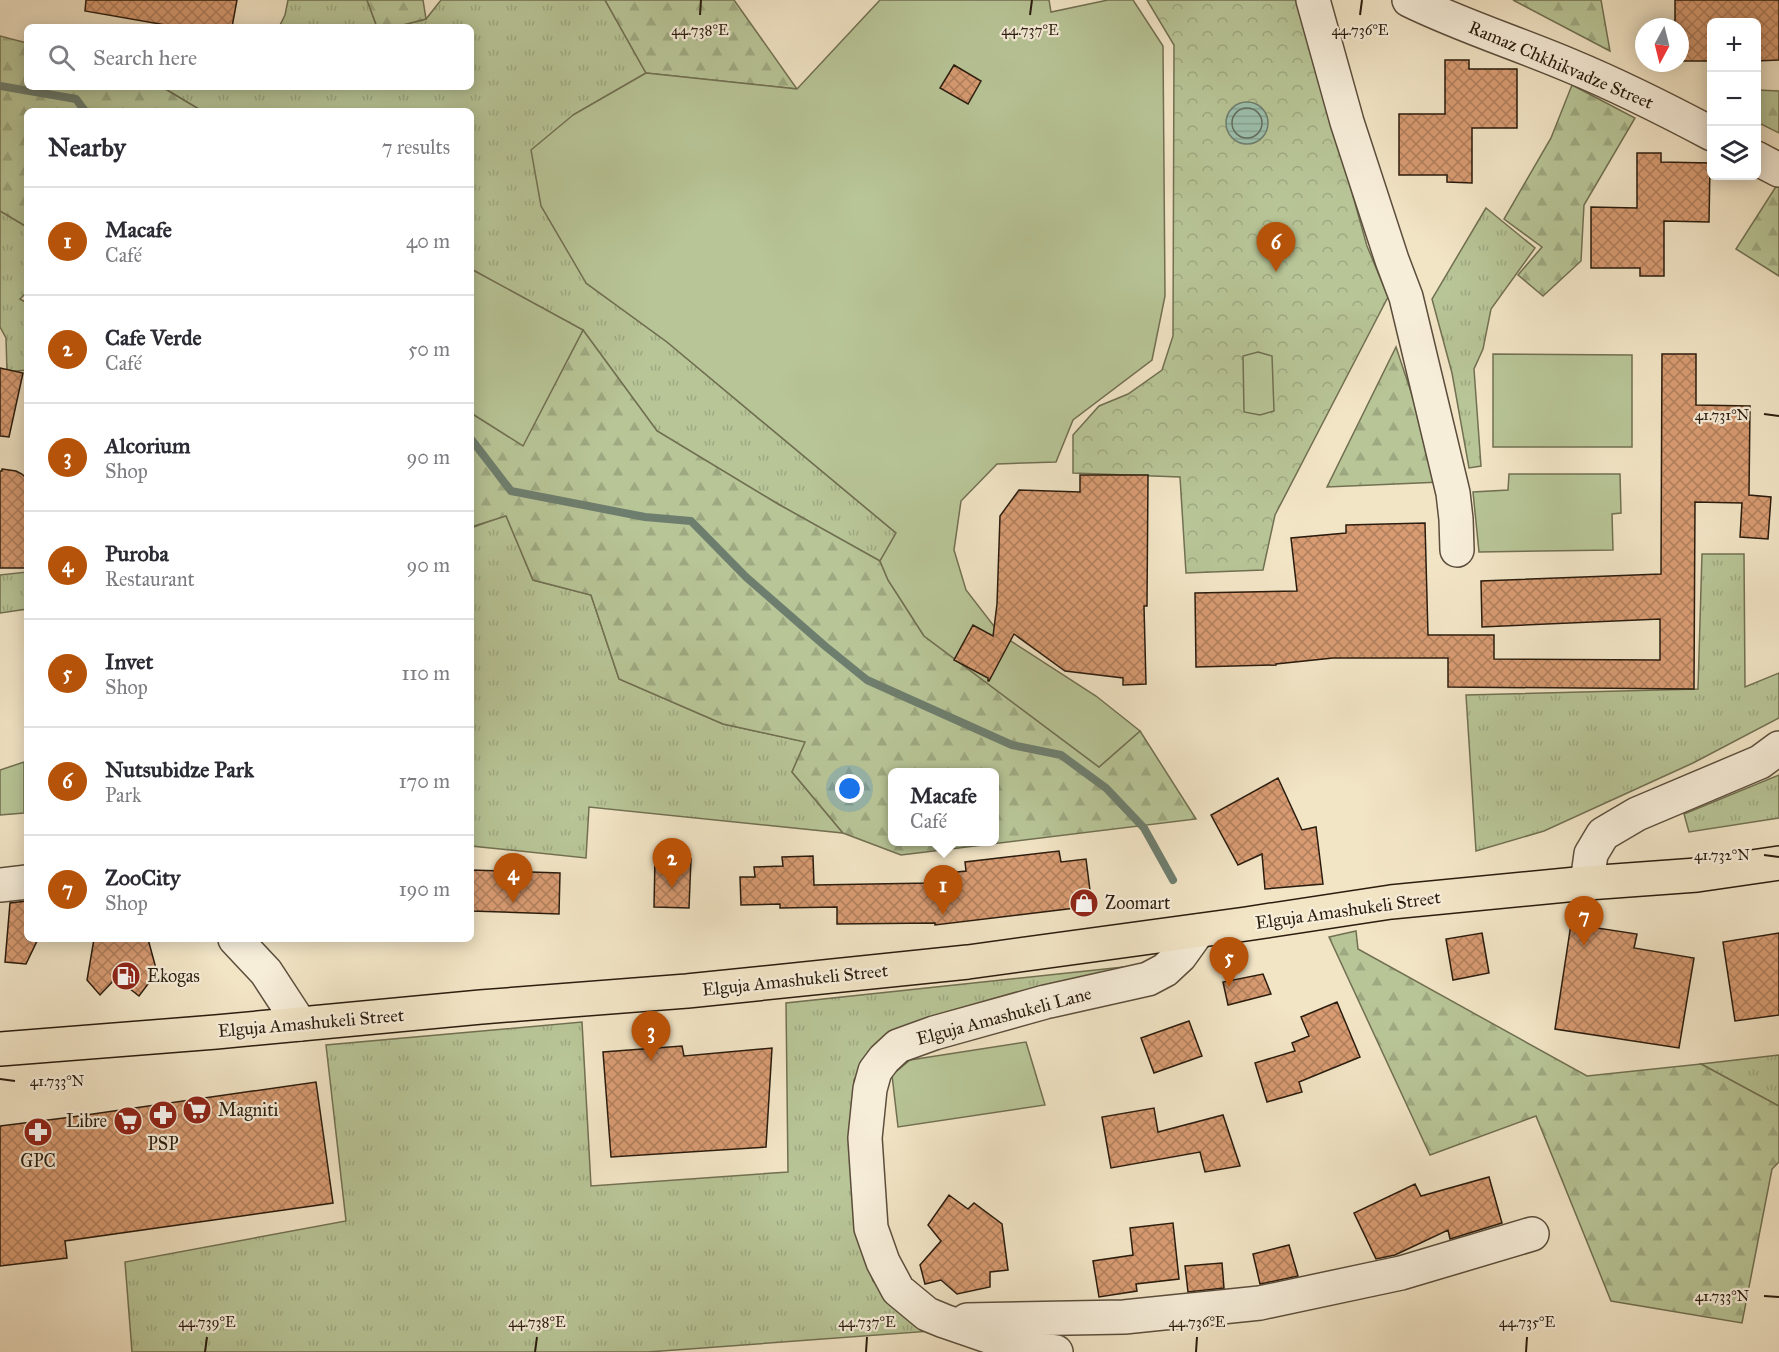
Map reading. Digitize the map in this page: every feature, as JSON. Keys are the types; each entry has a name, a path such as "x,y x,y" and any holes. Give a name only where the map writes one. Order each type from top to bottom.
{"main road":[{"name":"Elguja Amashukeli Street","path":"0,1049 698,990 968,962 1391,902 1697,875 1779,863"}],"street":[{"path":"1313,0 1347,122 1406,297 1453,493 1457,550"},
{"name":"Ramaz Chkhikvadze Street","path":"1409,0 1440,15 1619,86 1707,131"},
{"path":"1761,161 1779,170"},
{"path":"1587,883 1591,854 1603,834 1637,814 1760,762 1779,748"},
{"path":"0,885 24,882"},
{"name":"Elguja Amashukeli Lane","path":"1056,1352 1023,1348 944,1321 927,1314 898,1290 883,1262 871,1228 865,1138 870,1089 875,1071 898,1046 934,1033 1045,1002 1148,979 1165,970 1180,956 1198,931"},
{"path":"238,942 266,972 300,1024"},
{"path":"944,1321 1124,1317 1260,1303 1401,1273 1532,1234"}],"green space":[{"path":"288,0 367,0 376,24 280,24"},
{"path":"367,0 423,0 426,19 407,24 376,24"},
{"path":"441,0 605,0 646,73 573,115 586,283 667,342 896,533 880,561 778,504 657,431 583,330 474,271 474,108 197,108 167,90 474,90 474,24 407,24 426,19"},
{"path":"605,0 734,0 797,89 646,73"},
{"path":"880,0 1049,0 1051,12 1108,0 1133,0 1163,46 1165,296 1152,360 1073,420 1056,462 997,464 961,501 954,550 966,590 1000,634 1096,696 1140,731 1099,767 924,636 888,580 880,561 896,533 667,342 586,283 541,206 531,150 573,115 646,73 797,89"},
{"path":"1147,0 1298,0 1367,246 1388,297 1275,515 1263,570 1186,573 1180,477 1073,473 1073,435 1099,406 1128,394 1162,370 1173,336 1174,45"},
{"path":"1513,0 1601,0 1610,51"},
{"path":"0,36 24,42 24,90 167,90 197,108 24,108 24,225 0,211"},
{"path":"1572,85 1635,118 1584,205 1581,261 1543,296 1518,275 1542,247 1504,219 1551,138"},
{"path":"1761,90 1779,91 1779,133 1761,124"},
{"path":"1777,185 1779,186 1779,276 1736,249"},
{"path":"1486,208 1535,248 1491,309 1483,349 1474,369 1481,466 1469,468 1452,373 1432,299"},
{"path":"0,211 24,225 24,295 20,299 24,301 24,370 7,372 6,338 0,327"},
{"path":"474,271 583,330 523,446 474,415"},
{"path":"583,330 657,431 778,504 880,561 888,580 924,636 1099,767 1140,731 1196,819 999,843 999,768 888,768 888,846 975,846 901,855 843,833 792,772 805,742 723,724 619,679 591,595 533,580 506,516 474,526 474,415 523,445"},
{"path":"1396,347 1441,482 1327,487"},
{"path":"1258,352 1272,356 1274,411 1260,415 1244,412 1243,356"},
{"path":"1493,354 1632,355 1632,447 1493,447"},
{"path":"1509,474 1620,474 1621,513 1612,514 1613,550 1479,552 1473,492 1508,490"},
{"path":"506,515 533,580 591,595 619,679 723,724 806,742 792,772 843,833 589,807 586,858 474,846 474,527"},
{"path":"1702,554 1744,554 1745,687 1779,673 1779,718 1693,763 1544,831 1476,851 1466,695 1698,689"},
{"path":"24,572 24,609 0,613 0,575"},
{"path":"24,762 24,813 0,815 0,770"},
{"path":"1779,775 1779,818 1689,832 1684,814"},
{"path":"1356,931 1358,949 1587,1076 1701,1064 1779,1106 1779,1162 1772,1169 1742,1323 1611,1301 1536,1116 1430,1155 1329,937"},
{"path":"1133,966 873,1048 854,1080 859,1228 873,1281 932,1331 648,1352 132,1352 125,1262 346,1221 326,1045 582,1022 591,1186 788,1172 786,1003"},
{"path":"1026,1042 1045,1105 898,1127 892,1075 910,1060"},
{"path":"1779,1055 1779,1106 1701,1064"}],"water":[{"path":"1247,102 1262,108 1268,123 1262,138 1247,144 1232,138 1226,123 1232,108"}],"building":[{"path":"86,0 237,0 233,24 160,24 85,11"},
{"path":"1675,0 1779,0 1779,60 1761,61 1761,18 1707,18 1707,61 1689,61 1689,18 1675,18"},
{"path":"1445,60 1469,60 1469,69 1517,69 1517,128 1472,128 1472,183 1447,182 1447,175 1399,175 1399,114 1445,114"},
{"path":"954,65 981,81 968,104 940,88"},
{"path":"1637,153 1661,153 1661,162 1707,163 1707,180 1710,180 1709,222 1664,221 1664,276 1640,276 1640,268 1591,268 1591,207 1637,208"},
{"path":"1662,354 1696,354 1696,405 1750,406 1749,495 1771,497 1768,539 1740,537 1742,503 1695,502 1694,689 1448,687 1448,658 1333,658 1276,665 1196,667 1195,593 1297,591 1291,538 1346,533 1346,525 1425,523 1428,635 1494,635 1494,659 1660,660 1660,619 1482,627 1481,581 1661,574"},
{"path":"0,368 23,373 9,437 0,436"},
{"path":"2,469 16,471 24,476 24,568 0,568 0,471"},
{"path":"1080,475 1148,475 1147,606 1144,606 1146,684 1123,685 1123,678 1065,671 1014,634 988,681 988,678 954,660 973,625 993,636 997,604 1000,516 1019,490 1080,492"},
{"path":"1278,778 1302,830 1316,827 1323,884 1265,889 1262,854 1238,865 1211,815"},
{"path":"1059,851 1061,862 1086,859 1092,906 935,925 935,923 837,924 837,907 780,908 780,904 741,905 740,877 755,877 754,867 783,866 782,857 813,856 814,885 931,883 930,875 966,871 965,862"},
{"path":"655,858 691,859 689,908 654,907"},
{"path":"474,870 560,873 559,914 474,911"},
{"path":"24,901 24,942 37,942 26,964 5,962 10,903"},
{"path":"1571,924 1637,934 1634,948 1694,958 1679,1048 1555,1029"},
{"path":"1482,933 1489,973 1453,980 1446,939"},
{"path":"1779,933 1779,1015 1735,1021 1723,942"},
{"path":"93,942 149,942 157,972 139,996 116,978 100,995 87,980"},
{"path":"1263,974 1271,994 1228,1005 1223,982"},
{"path":"1337,1002 1360,1057 1299,1082 1302,1092 1267,1102 1255,1063 1295,1051 1292,1043 1309,1036 1301,1017"},
{"path":"1189,1021 1202,1056 1154,1073 1141,1038"},
{"path":"682,1046 684,1056 772,1048 766,1147 611,1157 603,1052"},
{"path":"316,1082 333,1203 65,1241 67,1258 0,1266 0,1126"},
{"path":"1154,1108 1158,1132 1223,1115 1240,1166 1205,1172 1200,1152 1111,1168 1102,1117"},
{"path":"1489,1177 1502,1223 1450,1239 1448,1230 1395,1255 1376,1259 1354,1213 1415,1184 1421,1196"},
{"path":"949,1195 968,1209 974,1203 1002,1224 1008,1270 990,1272 990,1287 957,1294 941,1280 925,1284 920,1265 941,1241 928,1225"},
{"path":"1173,1223 1179,1279 1136,1284 1137,1291 1099,1297 1093,1261 1133,1255 1130,1228"},
{"path":"1289,1245 1298,1276 1260,1284 1253,1254"},
{"path":"1222,1263 1224,1288 1188,1292 1185,1266"}],"waterway":[{"path":"0,86 76,99 83,108"},
{"path":"474,443 511,491 645,517 691,521 746,577 867,680 1012,745 1061,755 1106,788 1144,828 1173,880"}],"place":[{"name":"Nutsubidze Park","path":"1276,272"},
{"name":"Cafe Verde","path":"672,888"},
{"name":"Puroba","path":"513,903"},
{"name":"Zoomart","path":"1084,903"},
{"name":"Macafe","path":"943,915"},
{"name":"ZooCity","path":"1584,946"},
{"name":"Ekogas","path":"126,976"},
{"name":"Invet","path":"1229,987"},
{"name":"Alcorium","path":"651,1061"},
{"name":"Magniti","path":"197,1110"},
{"name":"PSP","path":"163,1115"},
{"name":"Libre","path":"128,1121"},
{"name":"GPC","path":"38,1132"}]}
